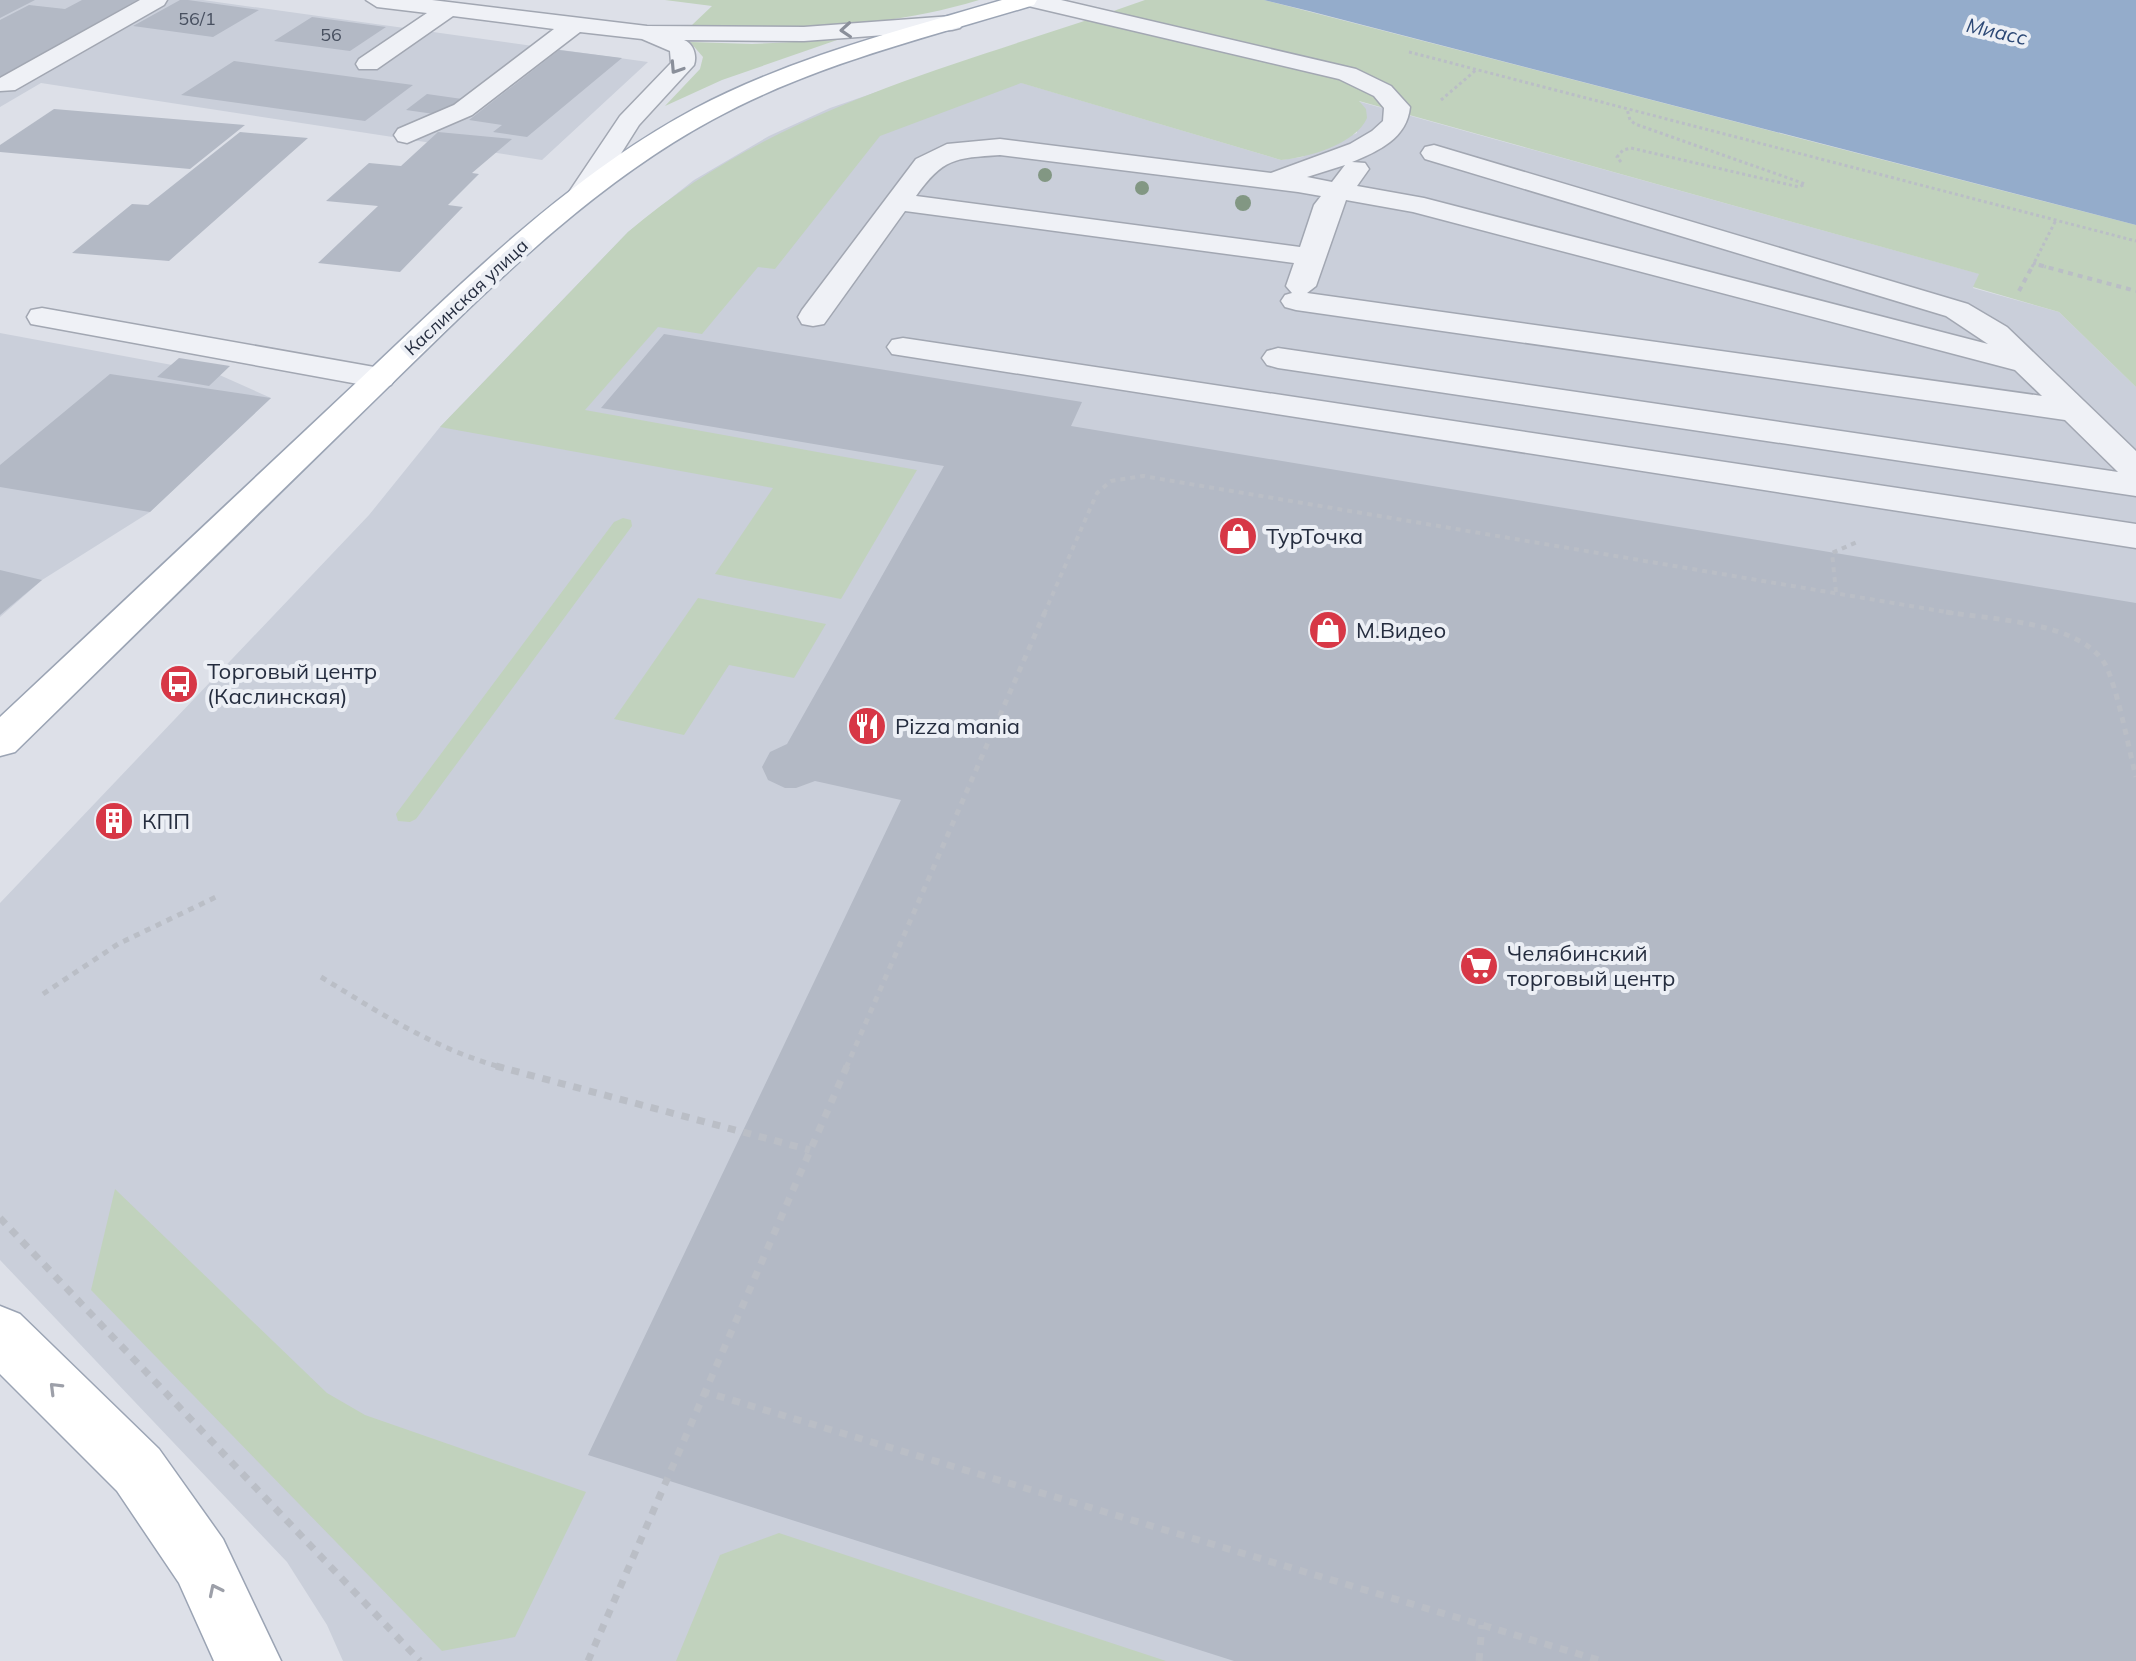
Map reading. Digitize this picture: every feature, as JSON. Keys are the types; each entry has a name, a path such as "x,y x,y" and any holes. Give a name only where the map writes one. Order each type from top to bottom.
{"main road":[{"name":"Каслинская улица","path":"0,741 508,256 583,192 668,135 729,101 797,73 1029,0"},
{"path":"0,1334 138,1470 201,1561 248,1661"}],"street":[{"path":"6,85 156,0"},
{"path":"377,0 647,33 804,34 952,23"},
{"path":"1029,0 1347,74 1371,83 1392,98 1399,112 1393,128 1369,147 1324,164 1265,180"},
{"path":"368,64 448,9"},
{"path":"407,135 463,110 575,24"},
{"path":"583,192 629,121 682,65 684,58 680,47 647,33"},
{"path":"813,317 925,165 937,156 976,146 1337,190 1456,213 2026,363"},
{"path":"1263,403 1328,205 1369,147"},
{"path":"1434,153 1947,306 1979,322 2026,363 2136,470"},
{"path":"898,202 1311,257"},
{"path":"1296,301 2075,411"},
{"path":"42,317 380,378"},
{"path":"903,347 2136,536"},
{"path":"1278,358 2136,485"}],"path":[{"path":"1401,50 2136,241"},
{"path":"1442,99 1477,70"},
{"path":"1624,163 1617,157 1623,150 1631,148 1799,187 1805,184 1635,124 1630,120 1627,109"},
{"path":"2020,290 2056,220"},
{"path":"2033,263 2136,291"},
{"path":"588,1661 1097,493 1111,481 1143,476 2046,628 2080,639 2091,646 2106,666 2136,777"},
{"path":"1832,553 1836,592"},
{"path":"43,994 118,944 216,897"},
{"path":"321,977 412,1033 473,1060 810,1150"},
{"path":"0,1218 420,1661"},
{"path":"705,1392 1602,1661"},
{"path":"1479,1661 1482,1625"}],"shaded area":[{"path":"0,0 203,0 648,62 542,160 41,83 0,107"},
{"path":"958,64 1281,160 1302,157 1357,133 1357,101 1980,274 1973,288 2059,312 2136,387 2136,1661 343,1661 327,1625 287,1562 0,1260 0,903 369,515 440,427 628,232 694,180 769,136 830,108"},
{"path":"0,333 215,373 271,398 150,512 42,580 0,617"}],"green space":[{"path":"665,0 979,0 872,22 764,28 692,25 712,6"},
{"path":"1145,0 1264,0 2136,225 2136,387 2059,312 1973,287 1979,274 1359,101 1366,109 1367,118 1353,135 1317,153 1281,160 1021,83 880,136 775,269 758,267 702,334 658,327 585,410 917,470 841,599 715,574 773,488 440,427 628,232 686,188 746,151 809,119 874,92"},
{"path":"837,40 722,80 665,106 700,69 703,57 690,42 752,44"},
{"path":"623,518 631,520 632,526 416,819 398,821 396,814 614,522"},
{"path":"698,598 826,624 794,678 729,665 684,735 614,719"},
{"path":"115,1189 327,1393 365,1415 586,1492 515,1637 442,1651 91,1290"},
{"path":"779,1533 1166,1661 676,1661 720,1555"}],"water":[{"name":"Миасс","path":"1264,0 2136,0 2136,225 1309,11"}],"building":[{"path":"0,0 35,0 0,18"},
{"path":"82,0 137,0 0,78 0,20 29,5 65,9"},
{"path":"180,0 259,10 213,37 133,26"},
{"path":"312,17 386,27 350,51 274,41"},
{"path":"559,50 622,58 527,137 493,132 502,125 469,120"},
{"path":"234,61 413,85 365,121 181,95"},
{"path":"427,94 462,99 441,115 406,110"},
{"path":"54,109 245,125 190,169 0,152 0,145"},
{"path":"240,132 308,138 169,261 72,253 132,204 148,205"},
{"path":"438,132 512,139 472,173 479,174 448,205 463,207 400,272 318,263 378,206 326,201 369,163 401,166"},
{"name":"Челябинский торговый центр","path":"664,334 1082,402 1071,426 2136,603 2136,1661 1234,1661 588,1455 901,800 815,781 796,788 785,788 768,780 762,767 770,752 787,744 944,466 601,408"},
{"path":"179,358 230,366 209,386 157,377"},
{"path":"110,374 271,398 150,512 0,487 0,465"},
{"path":"0,570 42,580 0,615"},
{"name":"КПП","path":"107,813 131,818 121,829 97,824"}],"place":[{"name":"ТурТочка","path":"1238,536"},
{"name":"М.Видео","path":"1328,630"},
{"name":"Торговый центр (Каслинская)","path":"179,684"},
{"name":"Pizza mania","path":"867,726"},
{"name":"КПП","path":"114,821"},
{"name":"Челябинский торговый центр","path":"1479,966"}]}
